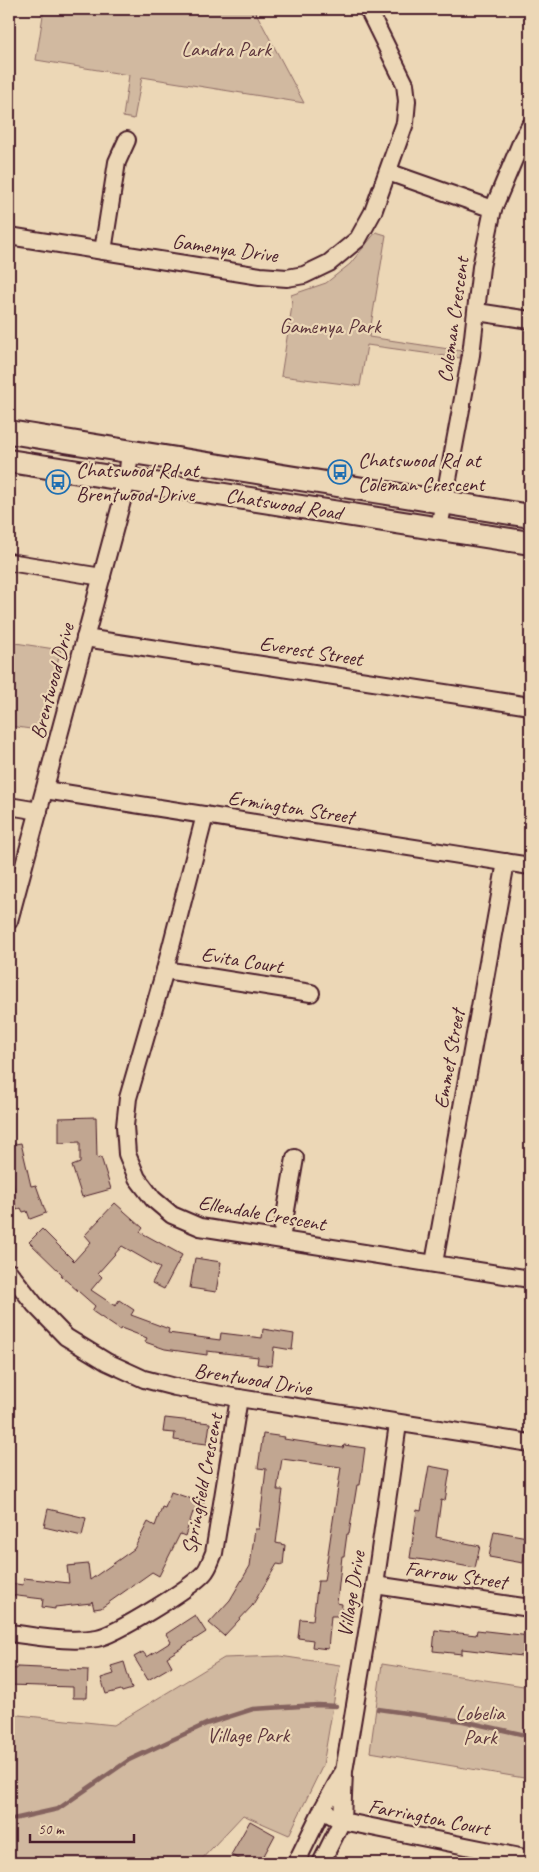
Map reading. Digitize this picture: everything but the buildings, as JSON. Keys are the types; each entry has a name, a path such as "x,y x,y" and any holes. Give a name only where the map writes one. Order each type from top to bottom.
{"main road":[{"name":"Chatswood Road","path":"9,432 530,516"},
{"name":"Chatswood Road","path":"9,461 530,543"}],"street":[{"name":"Gamenya Drive","path":"9,236 260,276 287,278 304,275 329,263 358,239 373,212 405,123 407,101 405,84 368,9"},
{"name":"Coleman Crescent","path":"439,528 471,355 481,267 493,210 516,154 530,126"},
{"path":"103,250 117,162 127,140"},
{"path":"388,172 493,210"},
{"path":"477,312 530,320"},
{"name":"Brentwood Drive","path":"9,921 102,577 127,479 130,451"},
{"path":"9,562 102,577"},
{"name":"Everest Street","path":"85,638 530,706"},
{"name":"Ermington Street","path":"45,790 530,866"},
{"path":"9,806 39,811"},
{"name":"Ellendale Crescent","path":"205,815 165,970 128,1098 125,1126 126,1154 137,1178 153,1199 172,1215 200,1227 530,1279"},
{"name":"Emmet Street","path":"434,1263 506,862"},
{"name":"Evita Court","path":"165,970 311,993"},
{"path":"281,1239 295,1158"},
{"name":"Brentwood Drive","path":"9,1272 35,1306 66,1337 107,1362 152,1381 239,1398 530,1443"},
{"name":"Springfield Crescent","path":"9,1633 76,1640 98,1638 123,1626 186,1589 206,1572 214,1552 239,1398"},
{"name":"Village Drive","path":"321,1863 342,1821 344,1770 375,1585 398,1424"},
{"name":"Farrow Street","path":"375,1585 530,1608"},
{"name":"Village Drive","path":"296,1863 344,1770"},
{"name":"Farrington Court","path":"322,1810 342,1821 530,1859"}],"green space":[{"name":"Landra Park","path":"44,9 254,9 304,103 142,77 134,119 123,117 129,75 36,60"},
{"name":"Gamenya Park","path":"376,232 386,235 369,337 462,351 460,358 367,345 360,386 281,376 292,306 291,295 326,283 350,264"},
{"path":"9,642 61,650 38,730 9,726"},
{"name":"Village Park","path":"280,1656 340,1665 323,1765 289,1835 243,1815 198,1863 9,1863 9,1714 114,1725 224,1658"},
{"name":"Lobelia Park","path":"382,1664 530,1687 530,1779 370,1752"}],"waterway":[{"path":"9,1820 58,1809 129,1760 206,1724 253,1709 318,1705 336,1706"},
{"path":"378,1709 463,1721 530,1736"}],"place":[{"name":"Chatswood Rd at Coleman Crescent","path":"340,472"},
{"name":"Chatswood Rd at Brentwood Drive","path":"58,482"}]}
